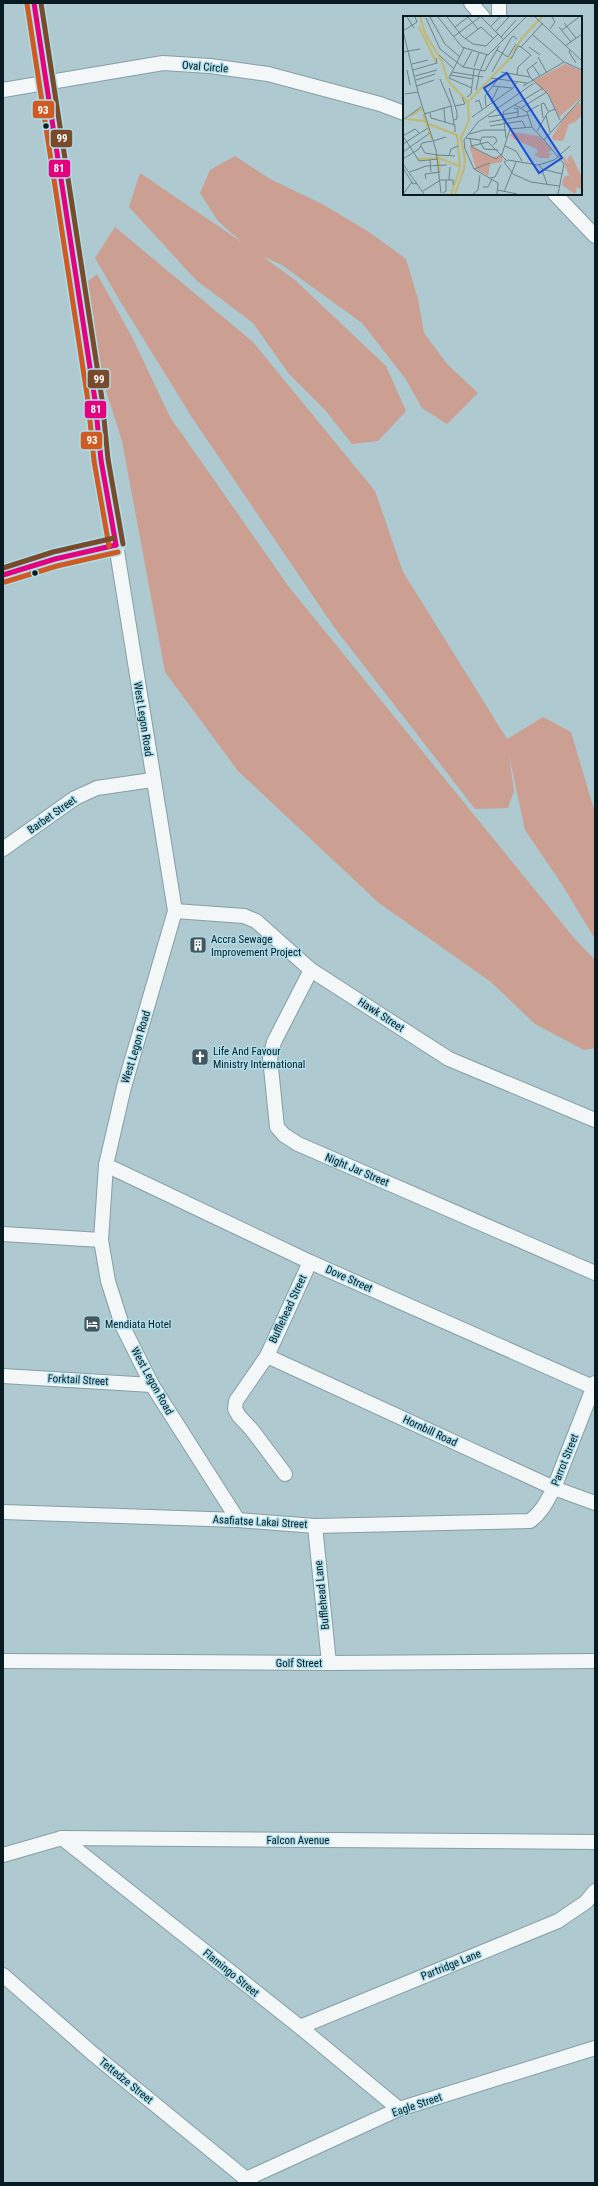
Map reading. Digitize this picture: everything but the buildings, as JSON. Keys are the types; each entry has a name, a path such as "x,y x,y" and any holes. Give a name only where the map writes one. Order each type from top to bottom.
{"main road":[{"path":"3,575 55,559 116,545 101,460 95,400 40,50 34,3"}],"street":[{"path":"471,3 483,16"},
{"path":"499,3 499,16"},
{"name":"Oval Circle","path":"3,90 46,81 163,63 210,66 268,74 380,104 403,113"},
{"path":"556,195 595,236"},
{"name":"West Legon Road","path":"116,545 152,780 175,911 165,951 124,1087 106,1165 101,1240 108,1281 122,1325 152,1384 238,1520"},
{"name":"Barbet Street","path":"3,850 75,798 97,788 152,780"},
{"name":"Hawk Street","path":"175,911 244,916 256,921 311,970 449,1059 595,1120"},
{"name":"Night Jar Street","path":"311,970 274,1042 270,1058 277,1127 284,1135 298,1144 595,1273"},
{"name":"Dove Street","path":"106,1165 310,1262 594,1386"},
{"path":"3,1234 101,1240"},
{"name":"Bufflehead Street","path":"285,1474 235,1409 236,1401 267,1356 310,1262"},
{"name":"Hornbill Road","path":"267,1356 554,1488 595,1503"},
{"name":"Forktail Street","path":"3,1376 152,1384"},
{"name":"Parrot Street","path":"518,1522 530,1521 537,1516 554,1488 594,1386"},
{"name":"Asafiatse Lakai Street","path":"3,1512 238,1520 316,1526 518,1522"},
{"name":"Bufflehead Lane","path":"316,1526 329,1663"},
{"name":"Golf Street","path":"3,1661 329,1663 595,1661"},
{"name":"Falcon Avenue","path":"3,1855 62,1838 595,1842"},
{"name":"Flamingo Street","path":"62,1838 300,2027 399,2110"},
{"name":"Partridge Lane","path":"300,2027 558,1921 586,1902 595,1891"},
{"name":"Tettedze Street","path":"3,1975 92,2053 248,2181"},
{"name":"Eagle Street","path":"248,2181 399,2110 595,2048"}],"shaded area":[{"path":"235,156 270,179 322,204 369,232 406,259 418,299 424,333 447,364 478,393 447,424 422,408 405,378 362,323 282,265 262,256 295,280 386,366 406,411 378,441 352,444 325,410 289,374 253,323 196,280 129,207 140,173 243,243 218,221 200,193 210,170"},
{"path":"115,227 253,342 375,491 403,572 507,739 543,717 571,732 595,813 595,939 561,883 525,830 509,755 514,791 508,808 475,809 334,627 193,419 95,258"},
{"path":"97,274 133,339 170,417 289,587 574,938 595,960 595,1048 584,1050 535,1024 491,982 379,903 238,771 165,672 122,441 97,362 81,287"}],"transit line":[{"name":"81","path":"34,3 95,400 101,460 116,545"},
{"name":"99","path":"41,3 102,399 108,459 123,544"},
{"name":"93","path":"27,4 88,401 94,461 109,546"},
{"name":"99","path":"3,568 53,552 114,538"},
{"name":"81","path":"3,575 55,559 116,545"},
{"name":"93","path":"5,582 57,566 118,552"}],"place":[{"name":"Accra Sewage Improvement Project","path":"198,945"},
{"name":"Life And Favour Ministry International","path":"200,1057"},
{"name":"Mendiata Hotel","path":"92,1324"}]}
